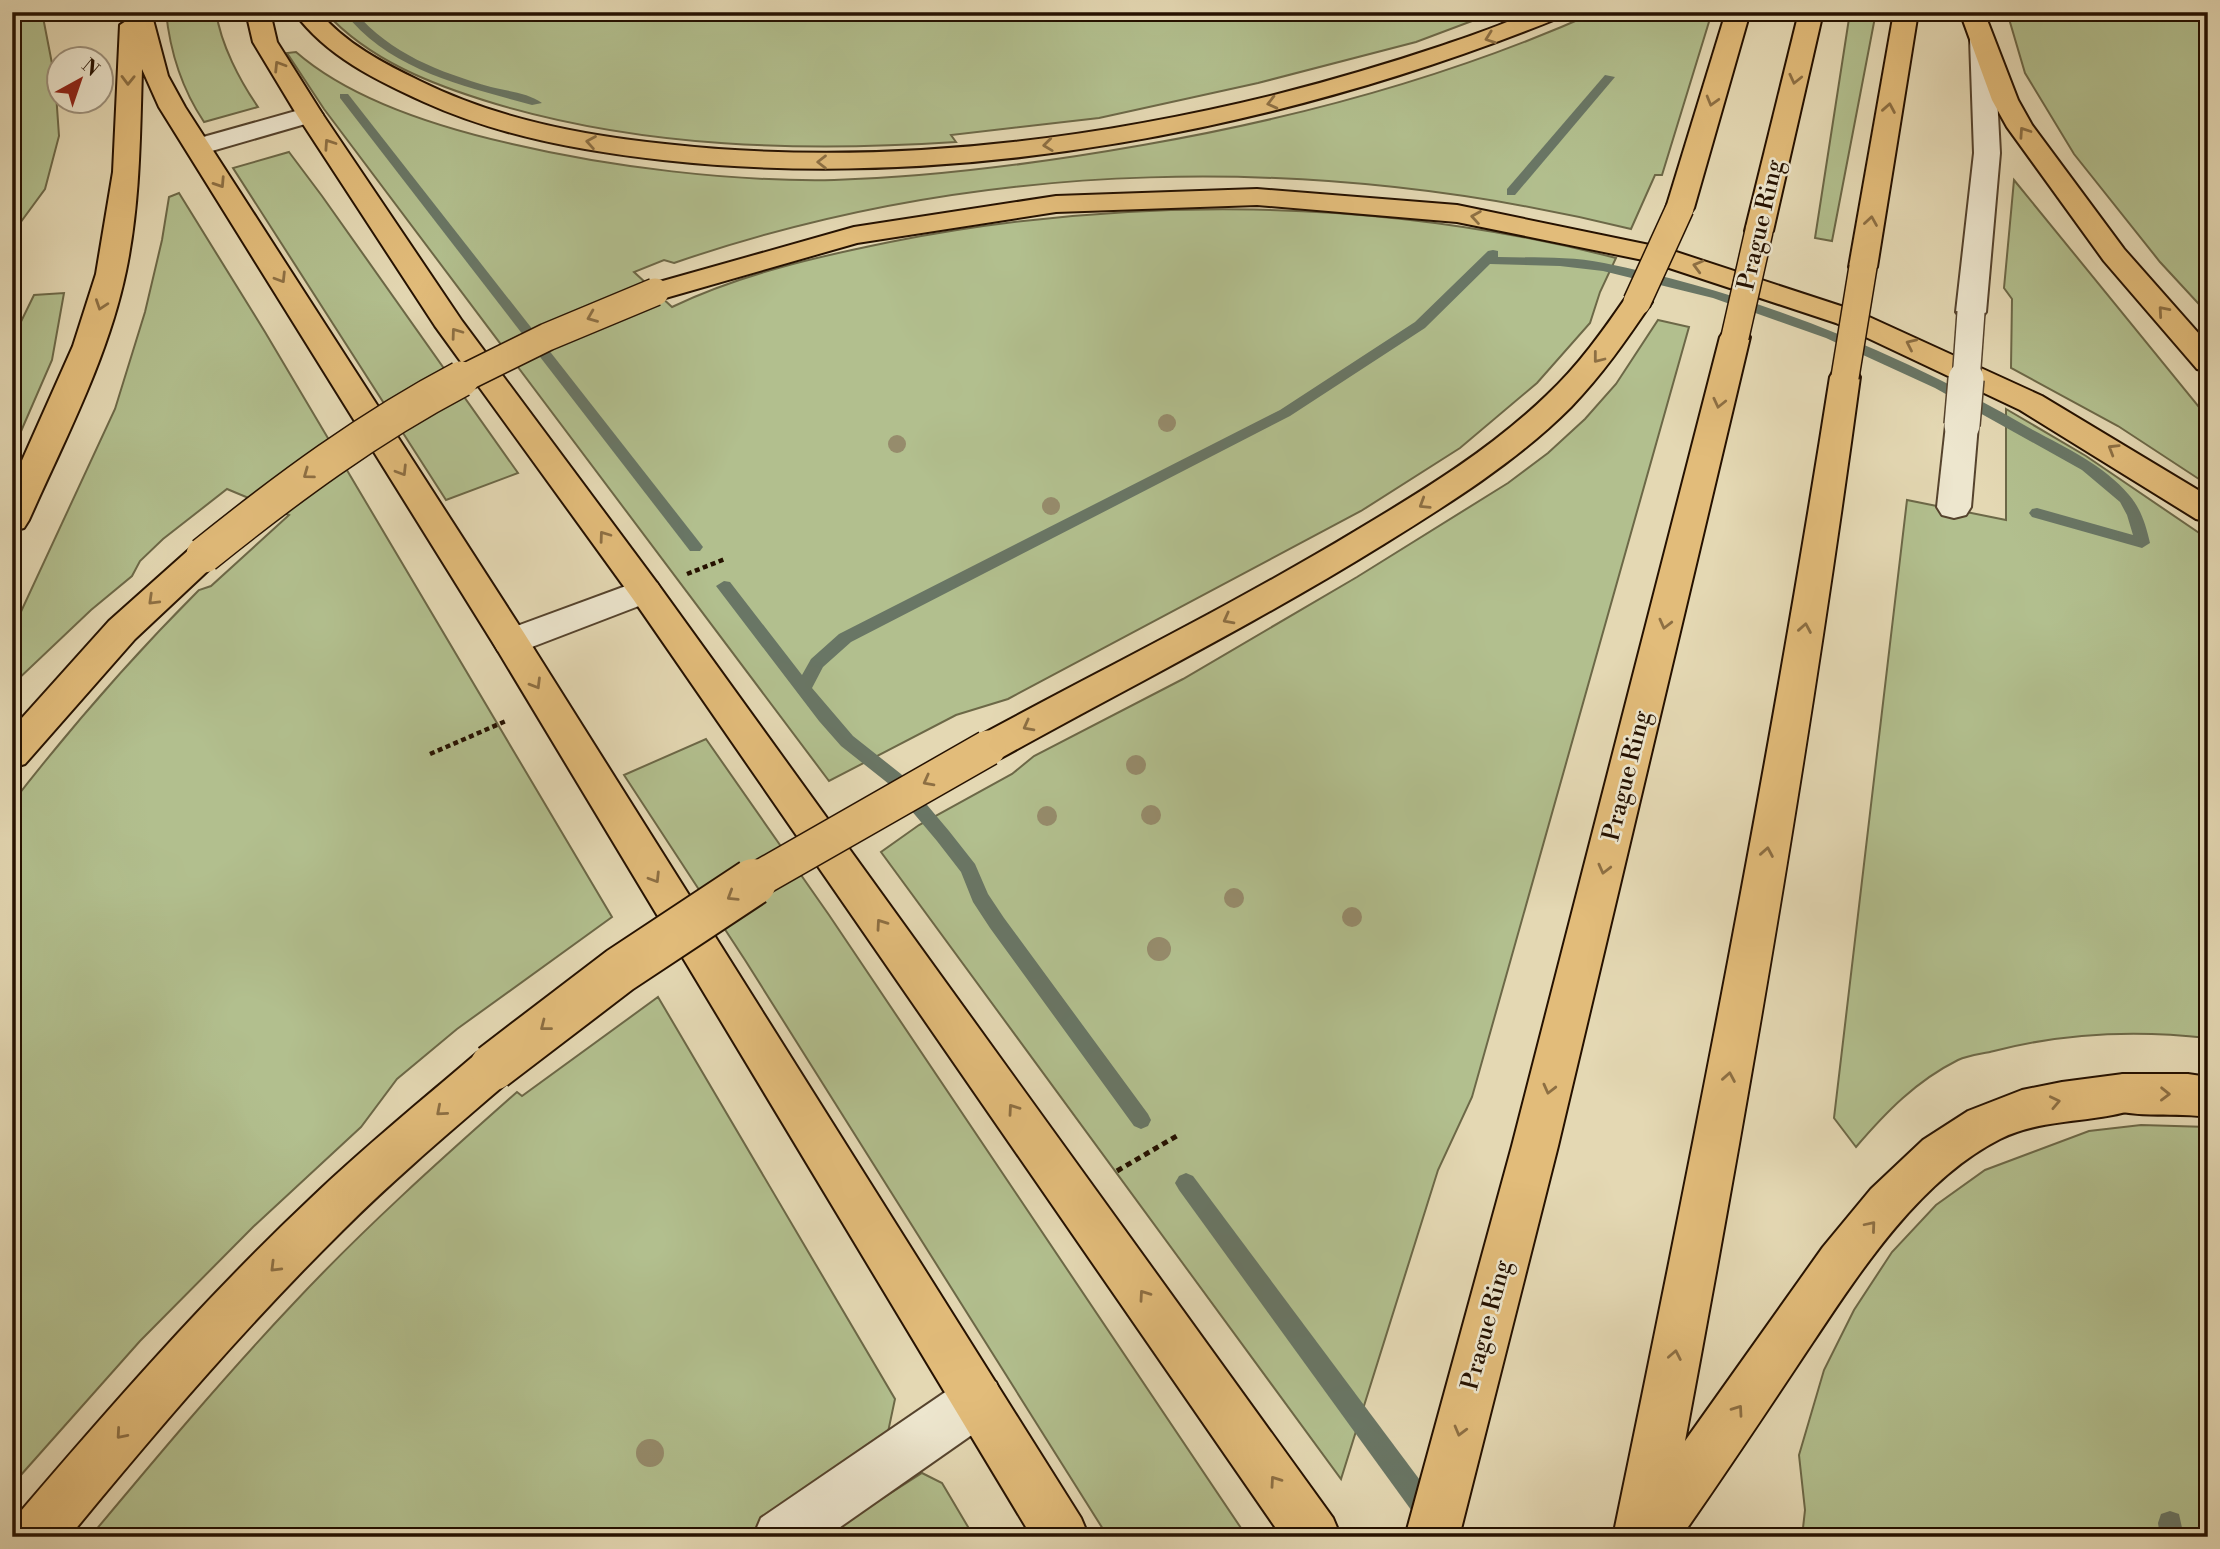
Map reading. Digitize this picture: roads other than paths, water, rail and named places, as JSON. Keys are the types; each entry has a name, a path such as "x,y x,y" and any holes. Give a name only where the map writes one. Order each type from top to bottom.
{"main road":[{"path":"12,520 82,359 104,297 117,239 127,166 127,78 133,12"},
{"path":"139,12 156,76 198,148 510,642 1062,1537"},
{"path":"258,12 265,42 310,115 450,326 645,591 1314,1537"},
{"path":"306,12 337,44 398,81 445,103 501,123 563,138 659,152 750,160 835,162 926,158 1016,149 1200,119 1380,74 1458,49 1553,12"},
{"path":"34,1537 172,1375 337,1205 493,1067 620,970 700,916 892,800 1295,582 1446,490 1516,439 1557,403 1586,373 1637,302 1662,253 1680,208 1738,12"},
{"name":"Prague Ring","path":"1432,1537 1508,1247 1735,337 1811,12"},
{"path":"1640,1537 1720,1130 1827,500 1906,12"},
{"path":"1972,12 2005,100 2020,127 2114,255 2208,363"},
{"path":"12,754 122,630 204,555 323,463 420,402 527,346 655,292 742,263 848,235 957,215 1063,201 1229,195 1337,200 1448,212 1609,242 1730,275 1814,303 1893,335 2012,393 2116,451 2208,511"},
{"path":"1649,1537 1835,1269 1923,1170 1965,1135 2011,1113 2062,1100 2123,1094 2188,1094 2208,1097"}],"lane":[{"path":"1954,507 1987,153 1982,39"},
{"path":"198,148 310,115"},
{"path":"510,642 645,591"},
{"path":"780,1537 978,1400"}],"waterway":[{"path":"349,12 371,36 408,60 472,85 536,103"},
{"path":"1511,192 1609,77"},
{"path":"344,96 695,547"},
{"path":"803,688 817,663 845,638 1285,413 1420,325 1493,254"},
{"path":"1487,260 1545,261 1603,267 1718,296 1831,335 1993,412 2098,474 2129,504 2142,543 2037,513"},
{"path":"724,586 825,717 847,741 895,779 969,869 980,897 997,923 1141,1120"},
{"path":"1186,1183 1431,1516"},
{"path":"2170,1523 2172,1537"}]}
